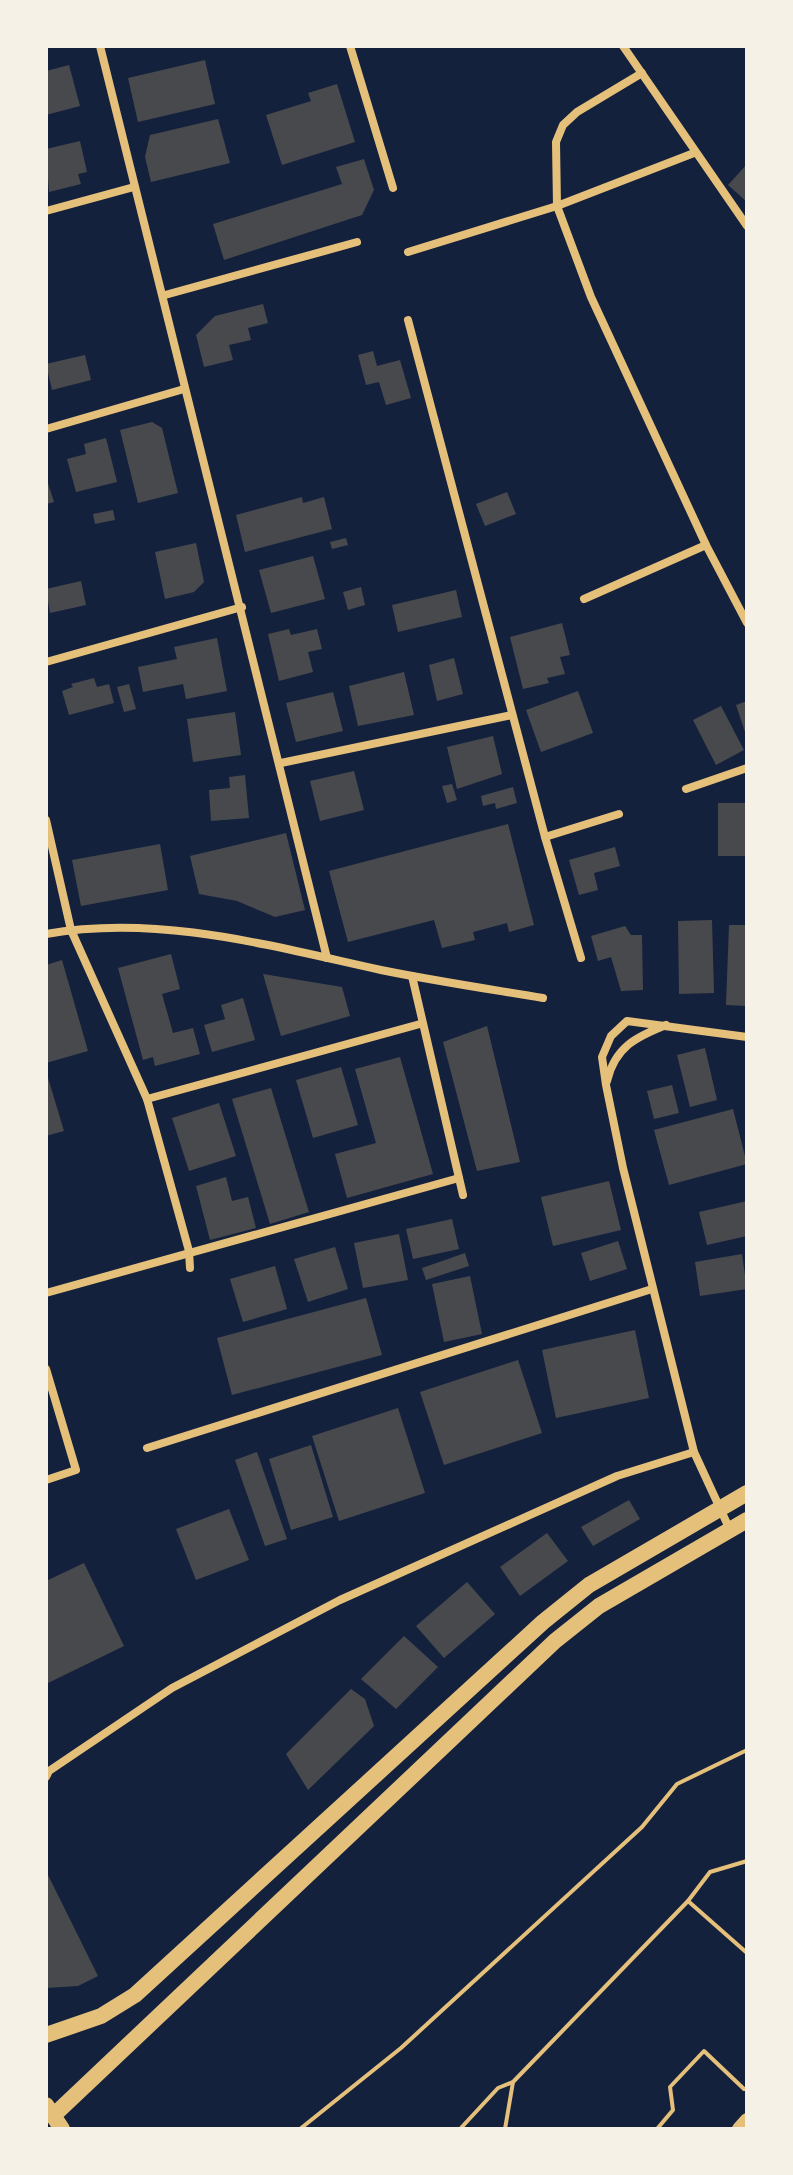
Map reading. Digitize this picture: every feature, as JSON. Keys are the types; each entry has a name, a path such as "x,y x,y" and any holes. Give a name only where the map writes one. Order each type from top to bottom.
{"main road":[{"path":"46,2035 101,2016 135,1995 543,1622 589,1585 747,1493"},
{"path":"54,2117 555,1641 599,1606 747,1520"}],"street":[{"path":"100,46 134,187 165,295 184,389 242,607 327,958"},
{"path":"350,46 393,188"},
{"path":"623,46 747,226"},
{"path":"642,73 577,112 563,125 556,142 557,206 591,297 706,545 747,623"},
{"path":"408,252 557,206 694,153"},
{"path":"46,211 134,187"},
{"path":"165,295 357,242"},
{"path":"408,320 545,837 581,958"},
{"path":"46,429 184,389"},
{"path":"584,599 706,545"},
{"path":"46,662 242,607"},
{"path":"281,763 512,715"},
{"path":"686,789 747,768"},
{"path":"545,837 619,814"},
{"path":"46,820 71,930 147,1099 189,1251 190,1268"},
{"path":"46,934 144,926 543,998"},
{"path":"412,976 420,1024 463,1195"},
{"path":"730,1530 694,1452 652,1289 602,1057 611,1036 627,1021 669,1024 747,1037"},
{"path":"147,1099 420,1024"},
{"path":"606,1085 609,1070 626,1044 669,1024"},
{"path":"46,1293 459,1178"},
{"path":"147,1448 652,1289"},
{"path":"46,1369 76,1470 46,1480"},
{"path":"47,1771 172,1688 340,1600 617,1476 694,1452"},
{"path":"739,2129 747,2120"}],"path":[{"path":"300,2129 413,2038 642,1827 677,1784 747,1750"},
{"path":"460,2129 498,2088 513,2082 688,1901 710,1872 747,1861"},
{"path":"688,1901 747,1953"},
{"path":"657,2129 673,2110 670,2087 704,2051 744,2089"},
{"path":"513,2082 505,2128 513,2129"}],"building":[{"path":"205,60 215,104 138,122 128,78"},
{"path":"69,65 80,106 46,115 46,71"},
{"path":"337,84 355,142 282,165 266,115 311,101 308,93"},
{"path":"218,119 230,163 151,182 145,157 150,135"},
{"path":"80,141 87,172 78,174 81,184 49,192 46,149"},
{"path":"364,159 374,190 362,215 224,260 213,224 342,184 336,167"},
{"path":"747,164 747,202 728,185"},
{"path":"263,304 268,323 248,328 251,340 229,345 233,360 204,367 196,335 215,316"},
{"path":"373,351 377,366 400,360 411,398 386,405 379,382 366,385 358,355"},
{"path":"85,355 91,380 52,390 46,364"},
{"path":"152,422 162,428 178,493 138,503 120,430"},
{"path":"106,438 117,482 76,492 67,459 86,454 84,444"},
{"path":"46,477 54,502 46,504"},
{"path":"507,492 516,514 485,526 476,504"},
{"path":"302,497 303,503 324,497 332,529 245,552 236,515"},
{"path":"113,510 115,520 95,524 93,514"},
{"path":"346,538 348,545 332,549 330,542"},
{"path":"196,543 204,582 194,592 165,599 155,552"},
{"path":"313,556 325,599 271,613 259,570"},
{"path":"81,581 86,605 50,613 46,589"},
{"path":"361,587 365,605 348,610 343,592"},
{"path":"456,590 462,617 398,632 392,605"},
{"path":"562,623 570,655 560,657 565,674 547,678 549,683 523,689 510,637"},
{"path":"289,629 291,635 317,629 322,649 308,652 313,672 279,681 268,634"},
{"path":"217,638 227,691 186,699 183,684 143,692 138,667 177,659 174,647"},
{"path":"454,658 463,694 437,701 429,665"},
{"path":"404,672 414,715 358,726 349,686"},
{"path":"94,678 97,687 109,684 114,703 69,715 62,691 73,687 71,684"},
{"path":"129,684 136,709 124,712 117,687"},
{"path":"578,691 593,733 541,752 526,710"},
{"path":"333,692 343,731 296,742 286,703"},
{"path":"747,701 747,735 746,735 736,705"},
{"path":"721,706 744,750 716,765 693,720"},
{"path":"235,712 241,755 193,762 187,719"},
{"path":"493,736 502,774 457,789 447,747"},
{"path":"354,771 364,810 320,821 310,781"},
{"path":"245,775 249,818 211,821 209,790 230,788 229,777"},
{"path":"452,784 457,800 447,803 442,786"},
{"path":"513,787 517,803 496,809 495,803 483,806 481,796"},
{"path":"718,803 747,803 747,856 718,856"},
{"path":"508,824 534,925 509,932 507,923 473,932 475,940 442,948 434,920 348,942 329,871"},
{"path":"286,833 305,910 275,917 237,901 199,894 190,856"},
{"path":"160,844 168,890 81,906 72,860"},
{"path":"615,847 620,866 594,873 598,890 579,895 569,860"},
{"path":"712,920 714,993 679,994 678,921"},
{"path":"729,925 747,925 747,1006 726,1005"},
{"path":"625,926 631,935 642,935 643,990 621,991 611,957 598,961 591,936"},
{"path":"171,954 180,989 162,994 173,1033 193,1028 200,1054 155,1066 153,1057 143,1060 118,968"},
{"path":"62,960 88,1051 46,1063 46,965"},
{"path":"263,974 342,987 350,1016 281,1036"},
{"path":"243,998 255,1040 212,1052 204,1025 225,1019 221,1005"},
{"path":"487,1026 520,1162 477,1171 443,1042"},
{"path":"705,1048 717,1100 690,1107 677,1055"},
{"path":"400,1057 433,1174 347,1198 335,1154 376,1143 355,1069"},
{"path":"341,1067 358,1125 313,1138 296,1080"},
{"path":"46,1071 64,1131 46,1136"},
{"path":"672,1085 679,1113 654,1119 647,1091"},
{"path":"271,1088 309,1212 270,1224 232,1099"},
{"path":"219,1103 236,1156 189,1171 172,1118"},
{"path":"733,1109 747,1164 669,1185 654,1130"},
{"path":"226,1177 232,1201 248,1197 256,1228 210,1240 196,1186"},
{"path":"609,1181 621,1230 553,1246 541,1197"},
{"path":"747,1201 747,1236 707,1245 699,1212"},
{"path":"452,1219 459,1249 413,1259 406,1229"},
{"path":"399,1234 408,1280 363,1288 354,1243"},
{"path":"618,1241 627,1269 590,1281 581,1253"},
{"path":"335,1247 348,1289 308,1302 294,1259"},
{"path":"465,1253 469,1266 426,1280 422,1268"},
{"path":"742,1254 747,1289 700,1296 695,1262"},
{"path":"275,1266 287,1309 243,1322 230,1279"},
{"path":"470,1276 482,1334 444,1342 432,1284"},
{"path":"366,1298 382,1355 232,1395 217,1338"},
{"path":"635,1330 649,1398 556,1418 542,1350"},
{"path":"518,1360 542,1433 444,1465 420,1392"},
{"path":"398,1408 425,1493 339,1521 312,1436"},
{"path":"311,1445 333,1517 291,1530 269,1459"},
{"path":"257,1452 287,1539 265,1546 235,1460"},
{"path":"629,1500 640,1519 593,1546 581,1527"},
{"path":"229,1509 249,1560 196,1580 176,1529"},
{"path":"547,1533 568,1561 520,1596 500,1567"},
{"path":"84,1563 124,1646 46,1684 46,1581"},
{"path":"467,1582 495,1614 444,1658 416,1626"},
{"path":"404,1636 438,1667 396,1709 361,1679"},
{"path":"351,1689 365,1699 374,1726 308,1790 286,1754"},
{"path":"46,1871 98,1976 78,1986 46,1988"}]}
